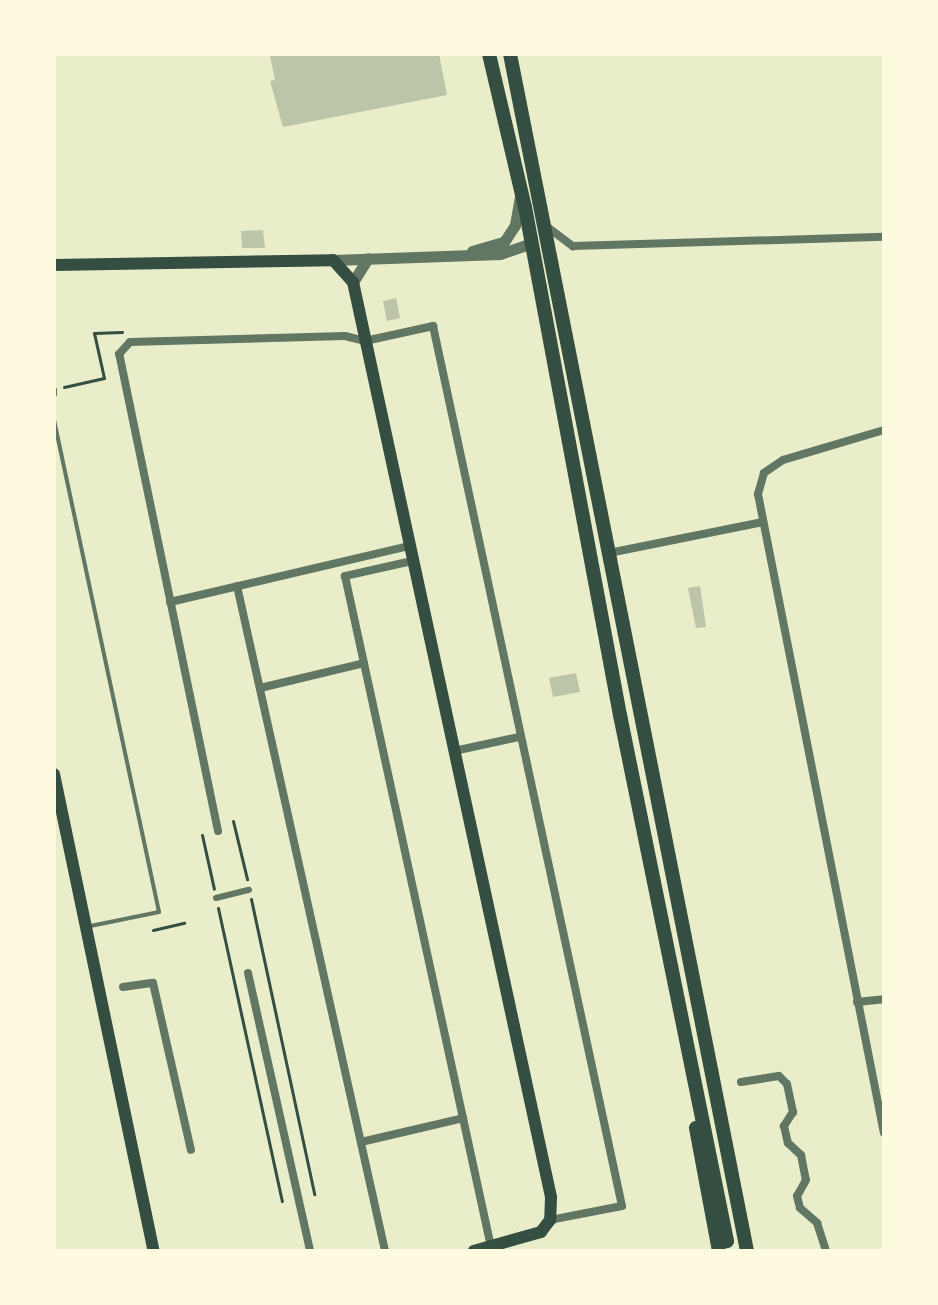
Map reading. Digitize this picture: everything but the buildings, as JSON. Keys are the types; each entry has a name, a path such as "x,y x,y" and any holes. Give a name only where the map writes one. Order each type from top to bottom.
{"main road":[{"path":"489,54 532,243 652,872 727,1244"},
{"path":"510,54 747,1251"},
{"path":"532,243 546,226"},
{"path":"54,265 333,260 353,282 551,1197 550,1220 541,1232 474,1251"},
{"path":"54,774 154,1251"},
{"path":"669,868 727,1244"}],"street":[{"path":"452,256 504,242 515,225 521,192"},
{"path":"546,226 573,246 884,237"},
{"path":"333,260 506,254 532,243"},
{"path":"353,282 368,258"},
{"path":"218,831 119,354 129,343 345,336 365,341 433,326 622,1206 550,1220"},
{"path":"884,430 783,460 764,473 758,494 884,1133"},
{"path":"609,553 763,522"},
{"path":"170,602 409,546"},
{"path":"412,561 345,576 491,1247"},
{"path":"237,586 385,1251"},
{"path":"260,688 364,663"},
{"path":"454,751 519,737"},
{"path":"216,898 249,890"},
{"path":"248,973 310,1251"},
{"path":"123,987 153,983 191,1150"},
{"path":"857,1002 884,999"},
{"path":"741,1082 779,1076 787,1084 793,1112 784,1126 788,1143 801,1155 806,1180 797,1196 800,1208 817,1223 826,1251"},
{"path":"361,1142 463,1118"}],"lane":[{"path":"54,420 159,912 86,927"}],"path":[{"path":"54,393 104,378 94,333 124,332 129,343"},
{"path":"233,821 314,1194"},
{"path":"202,835 282,1201"},
{"path":"153,930 184,923"}]}
